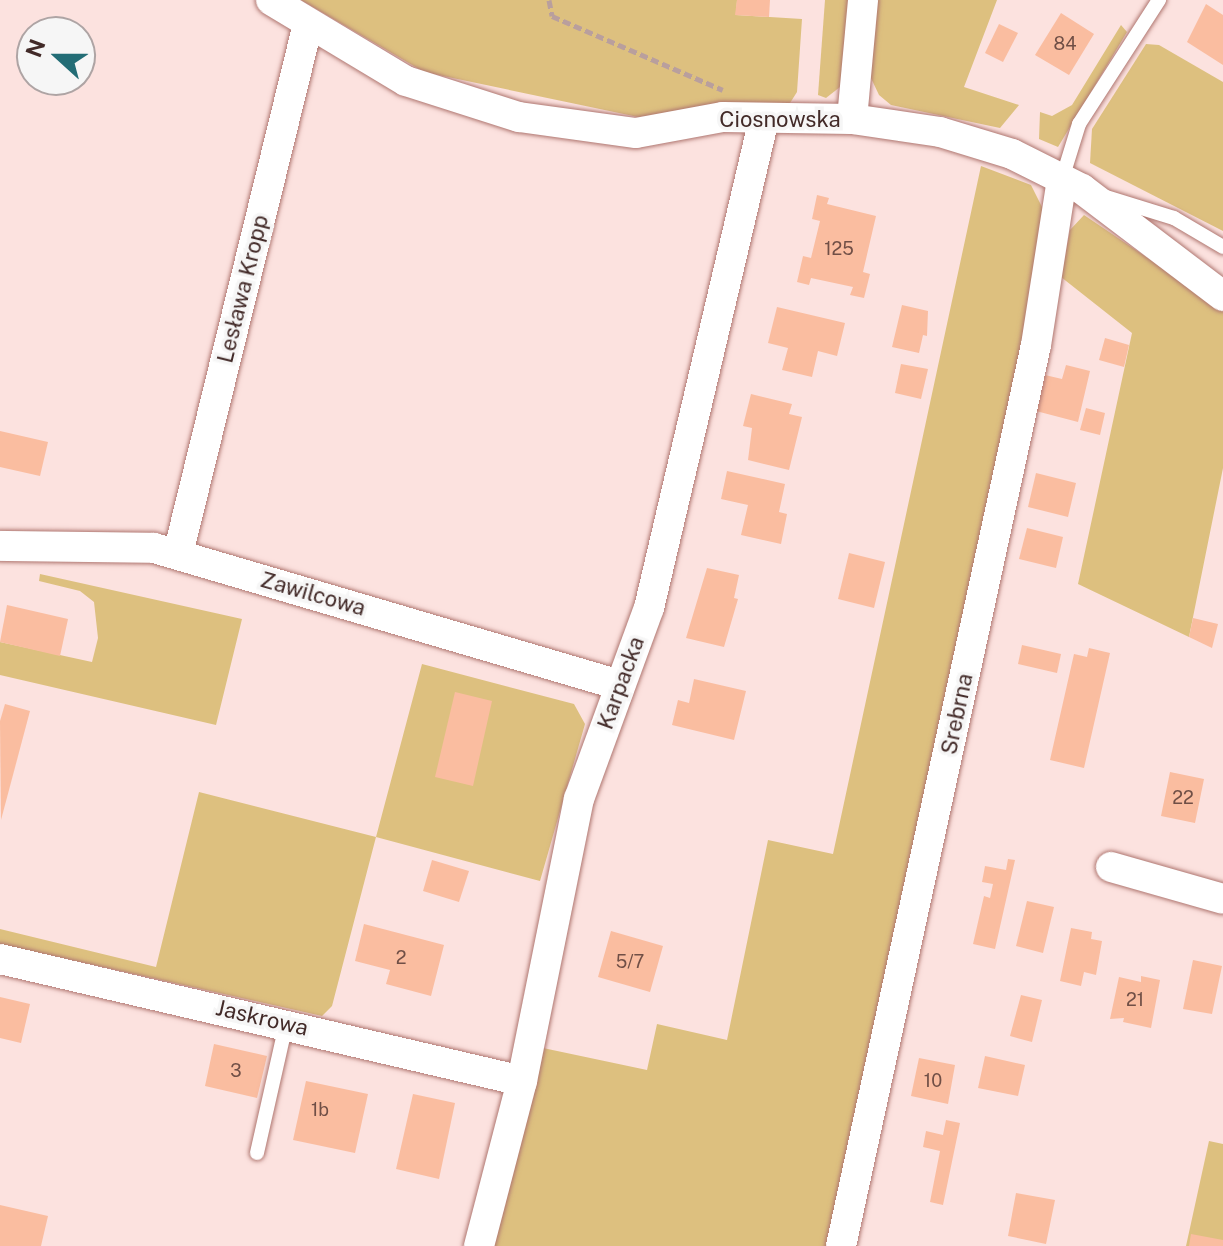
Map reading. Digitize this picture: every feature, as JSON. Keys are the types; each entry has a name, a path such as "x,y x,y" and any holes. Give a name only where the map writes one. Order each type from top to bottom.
{"street":[{"name":"Ciosnowska","path":"271,0 406,81 519,117 636,133 723,117 852,119 940,132 1012,154 1072,184 1223,296"},
{"path":"852,119 863,0"},
{"name":"Lesława Kropp","path":"178,554 308,24"},
{"name":"Karpacka","path":"479,1246 522,1081 579,799 649,608 764,119"},
{"name":"Srebrna","path":"841,1246 1072,184"},
{"name":"Zawilcowa","path":"0,546 154,548 620,685"},
{"path":"1111,867 1223,899"},
{"name":"Jaskrowa","path":"0,959 286,1023 522,1081"}],"lane":[{"path":"1159,0 1079,124 1072,184 1174,218 1223,247"},
{"path":"257,1153 286,1023"}],"path":[{"path":"549,0 552,16 734,94"}],"shaded area":[{"path":"301,0 737,0 736,15 802,19 797,92 790,103 638,117 424,72"},
{"path":"825,0 852,0 840,87 826,98 818,95"},
{"path":"877,0 997,0 964,87 1019,105 1000,128 891,105 879,95 870,76"},
{"path":"1121,25 1127,32 1058,147 1039,139 1040,112 1052,116 1072,105"},
{"path":"1146,44 1159,45 1223,82 1223,231 1090,163 1092,129"},
{"path":"981,166 1031,185 1045,213 1026,340 828,1246 493,1246 543,1048 647,1070 657,1024 727,1040 768,840 833,854"},
{"path":"1084,215 1223,309 1223,468 1189,637 1078,584 1132,333 1061,277 1070,230"},
{"path":"40,574 242,619 216,725 0,675 0,642 92,662 98,638 94,602 80,591 39,581"},
{"path":"422,664 574,704 585,724 540,881 376,837"},
{"path":"199,792 376,837 332,1006 322,1016 0,944 0,929 156,967"},
{"path":"1209,1141 1223,1144 1223,1246 1186,1246"}],"building":[{"path":"737,0 770,0 769,17 735,15"},
{"path":"1206,4 1223,15 1223,65 1187,42"},
{"path":"1061,13 1094,34 1069,75 1035,55"},
{"path":"999,24 1018,33 1003,62 985,53"},
{"path":"817,195 829,198 827,204 876,216 863,272 870,274 864,298 850,295 853,287 811,278 809,285 797,282 803,256 811,258 820,221 812,219"},
{"path":"902,305 928,311 927,336 923,335 919,353 892,347"},
{"path":"777,307 845,323 837,356 818,351 812,377 782,370 788,348 768,343"},
{"path":"1105,338 1129,345 1124,367 1099,360"},
{"path":"901,364 928,369 921,399 895,393"},
{"path":"1066,365 1090,371 1078,422 1036,411 1045,375 1062,379"},
{"path":"751,394 792,404 789,414 802,417 789,470 748,460 752,428 743,426"},
{"path":"1086,408 1105,413 1100,435 1080,430"},
{"path":"0,431 48,442 40,476 0,467"},
{"path":"727,471 785,484 779,512 787,514 781,544 741,535 748,505 721,499"},
{"path":"1036,473 1076,483 1068,517 1028,507"},
{"path":"1027,528 1063,537 1056,568 1019,559"},
{"path":"849,553 885,562 874,608 838,599"},
{"path":"707,568 739,575 734,598 738,599 724,647 686,638"},
{"path":"7,605 68,619 60,656 0,642"},
{"path":"1193,618 1218,624 1212,648 1189,637"},
{"path":"1022,645 1061,654 1057,673 1018,664"},
{"path":"1089,648 1110,653 1084,768 1050,760 1074,654 1087,657"},
{"path":"694,679 746,691 734,740 672,725 678,700 689,703"},
{"path":"455,692 492,701 473,786 435,777"},
{"path":"5,704 30,711 1,820 0,721"},
{"path":"1170,772 1204,779 1195,823 1161,816"},
{"path":"1008,859 1015,860 995,949 973,944 984,896 990,898 993,884 982,882 985,866 1006,870"},
{"path":"432,860 469,871 459,902 423,891"},
{"path":"1027,901 1054,907 1043,953 1016,946"},
{"path":"364,924 444,945 431,996 386,984 390,970 355,961"},
{"path":"1071,928 1092,932 1091,939 1102,941 1096,975 1084,972 1081,986 1060,981"},
{"path":"611,931 663,946 650,992 598,977"},
{"path":"1193,960 1222,966 1212,1014 1183,1009"},
{"path":"1141,976 1160,980 1151,1028 1123,1022 1124,1018 1110,1019 1119,977 1141,982"},
{"path":"1021,995 1042,1000 1032,1042 1010,1036"},
{"path":"0,997 30,1004 21,1043 0,1038"},
{"path":"214,1044 267,1056 257,1098 205,1086"},
{"path":"985,1056 1025,1065 1018,1096 978,1088"},
{"path":"919,1058 955,1065 948,1104 911,1096"},
{"path":"306,1081 368,1094 355,1153 293,1140"},
{"path":"413,1094 455,1103 439,1179 396,1169"},
{"path":"946,1120 960,1123 943,1205 930,1202 940,1151 923,1147 926,1131 943,1135"},
{"path":"1016,1193 1055,1200 1046,1244 1008,1236"},
{"path":"0,1205 48,1216 41,1246 0,1246"},
{"path":"1191,1234 1223,1240 1223,1246 1189,1246"}]}
